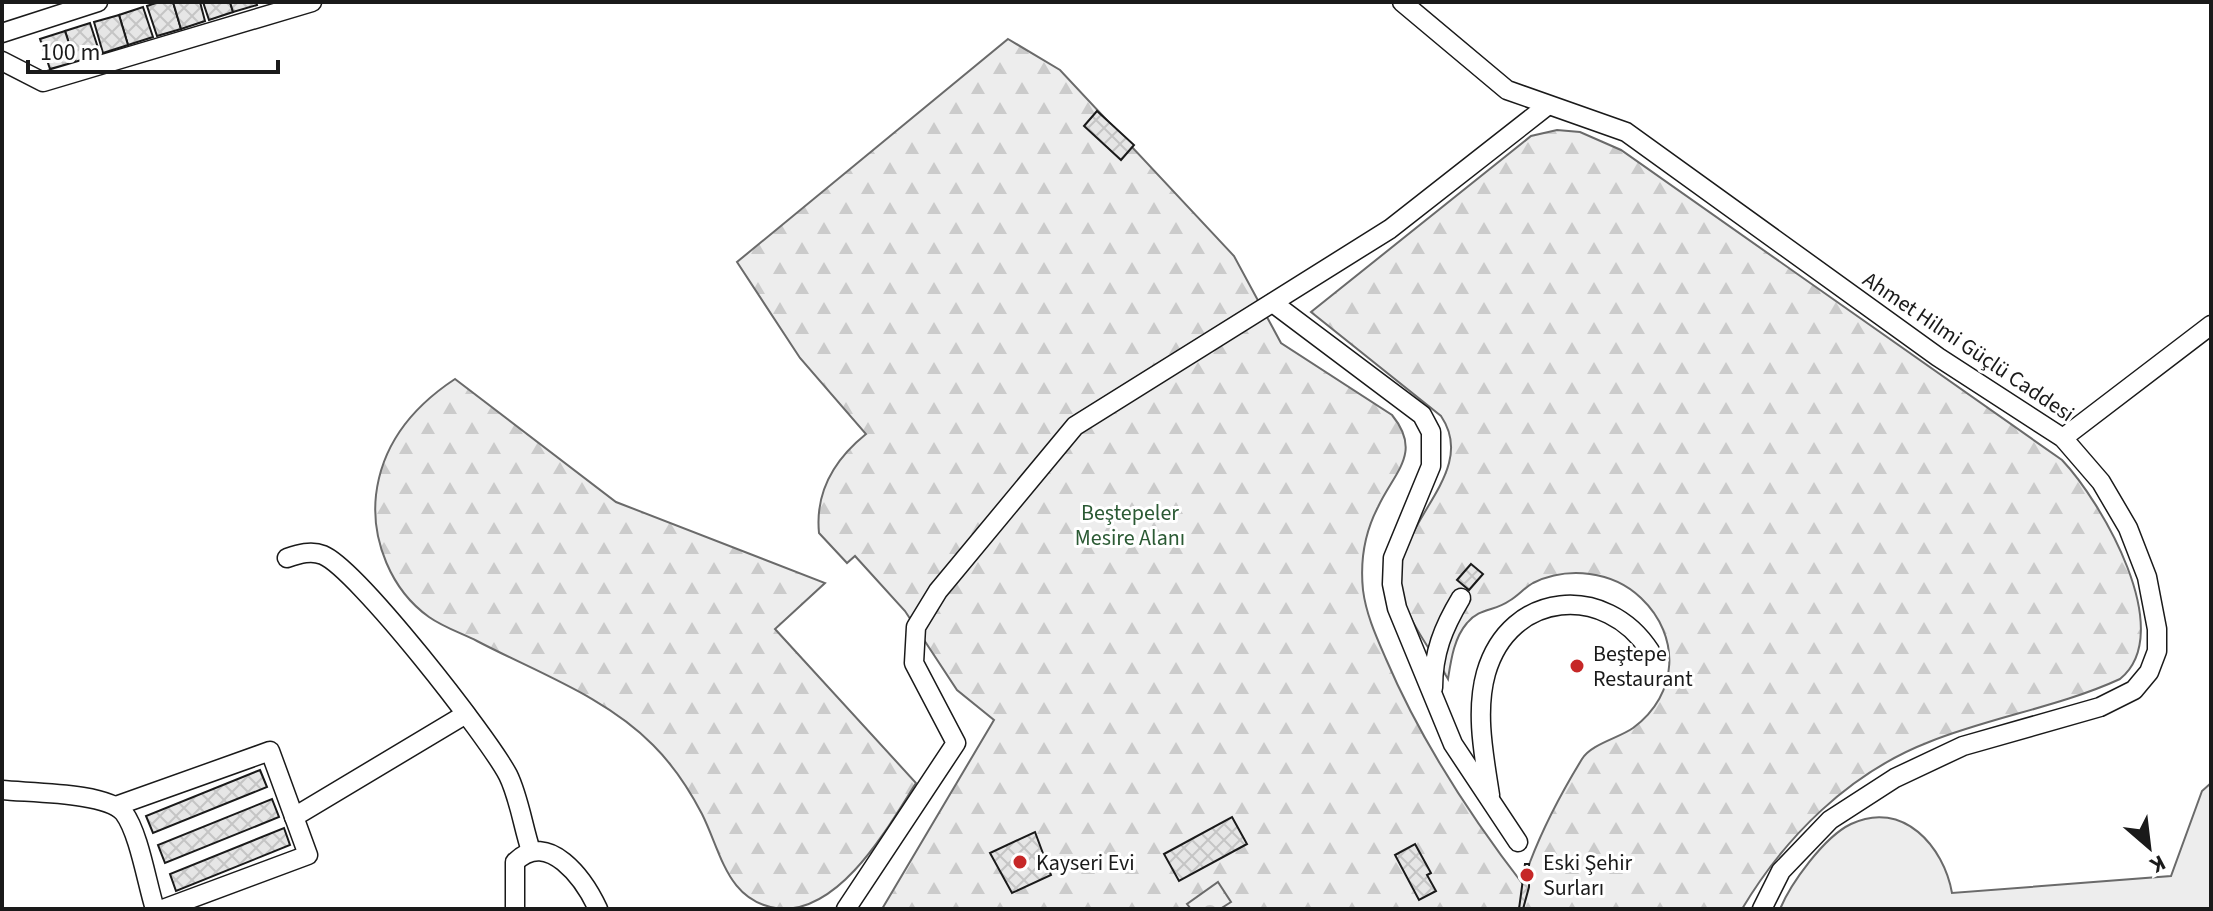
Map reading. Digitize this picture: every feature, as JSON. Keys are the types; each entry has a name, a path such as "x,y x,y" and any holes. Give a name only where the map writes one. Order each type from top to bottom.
{"street":[{"path":"2,33 98,2"},
{"path":"2,61 43,82 312,2"},
{"name":"Ahmet Hilmi Güçlü Caddesi","path":"1402,2 1507,90 1626,132 1938,357 2063,438 2101,482 2128,528 2147,577 2157,629 2157,651 2149,672 2134,690 2100,707 1963,746 1895,778 1830,820 1781,871 1762,909"},
{"path":"846,909 956,743 920,680 914,663 916,627 938,591 1075,426 1390,229 1547,106"},
{"path":"1273,303 1422,415 1431,432 1431,466 1393,558 1392,584 1397,608 1453,744 1518,842"},
{"path":"2063,438 2211,325"},
{"path":"287,558 311,553 341,566 466,714 508,776 531,851"},
{"path":"1433,696 1433,661 1443,627 1461,598"},
{"path":"1492,802 1481,738 1486,674 1501,642 1520,620 1550,606 1570,604 1591,607 1621,619 1638,633 1650,651"},
{"path":"294,817 466,714"},
{"path":"116,806 270,751 308,855 163,909"},
{"path":"2,790 98,800 116,806 128,822 155,909"},
{"path":"515,909 515,862 531,851 549,851 558,855 598,909"}],"green space":[{"name":"Beştepeler Mesire Alanı","path":"1008,39 1060,70 1234,256 1281,343 1392,415 1401,428 1405,440 1403,462 1384,495 1364,547 1362,579 1366,608 1400,689 1431,748 1466,805 1525,887 1519,909 882,909 994,720 957,690 905,611 855,556 847,563 819,533 820,504 829,478 845,454 866,434 800,358 737,262"},
{"path":"1557,130 1580,132 1621,150 2062,460 2096,505 2113,535 2137,600 2141,631 2136,658 2120,679 2073,697 1953,733 1900,755 1872,771 1846,789 1799,833 1759,882 1742,909 1523,909 1530,862 1554,809 1582,759 1592,749 1633,728 1659,699 1669,664 1663,630 1654,613 1630,589 1604,577 1561,574 1533,583 1504,604 1472,618 1456,642 1448,679 1418,632 1406,606 1400,580 1403,558 1411,537 1444,477 1450,457 1450,437 1441,416 1311,312 1531,136"},
{"path":"455,379 616,502 825,583 775,629 916,783 877,843 843,882 803,906 781,909 763,905 749,897 729,874 692,795 660,753 634,728 570,687 434,621 404,593 386,563 377,529 375,512 379,476 402,428 426,401"},
{"path":"2211,783 2211,909 1780,909 1800,874 1830,839 1851,824 1870,818 1888,818 1918,832 1940,859 1952,893 2171,876 2202,791"},
{"path":"1218,882 1231,902 1220,909 1191,909 1187,904"}],"building":[{"path":"173,2 181,29 157,36 147,6"},
{"path":"173,2 200,2 205,21 181,29"},
{"path":"203,2 230,2 233,12 209,20"},
{"path":"230,2 256,2 257,5 233,12"},
{"path":"143,7 153,37 128,45 119,15"},
{"path":"119,15 128,45 103,53 94,22"},
{"path":"90,23 100,54 75,62 65,31"},
{"path":"65,31 75,62 50,69 40,39"},
{"path":"1097,111 1134,145 1121,160 1084,126"},
{"path":"1471,564 1483,574 1469,590 1457,580"},
{"path":"260,770 267,787 153,833 146,816"},
{"path":"272,799 279,817 165,863 158,845"},
{"path":"1232,817 1247,844 1179,881 1164,854"},
{"path":"284,828 290,845 176,891 170,874"},
{"name":"Kayseri Evi","path":"1035,832 1051,875 1012,893 990,853"},
{"path":"1415,844 1431,873 1427,875 1436,891 1419,900 1395,855"},
{"name":"Eski Şehir Surları","path":"1525,864 1529,864 1529,887 1523,909 1519,909"}],"place":[{"name":"Beştepe Restaurant","path":"1577,666"},
{"name":"Kayseri Evi","path":"1020,862"},
{"name":"Eski Şehir Surları","path":"1527,875"}]}
